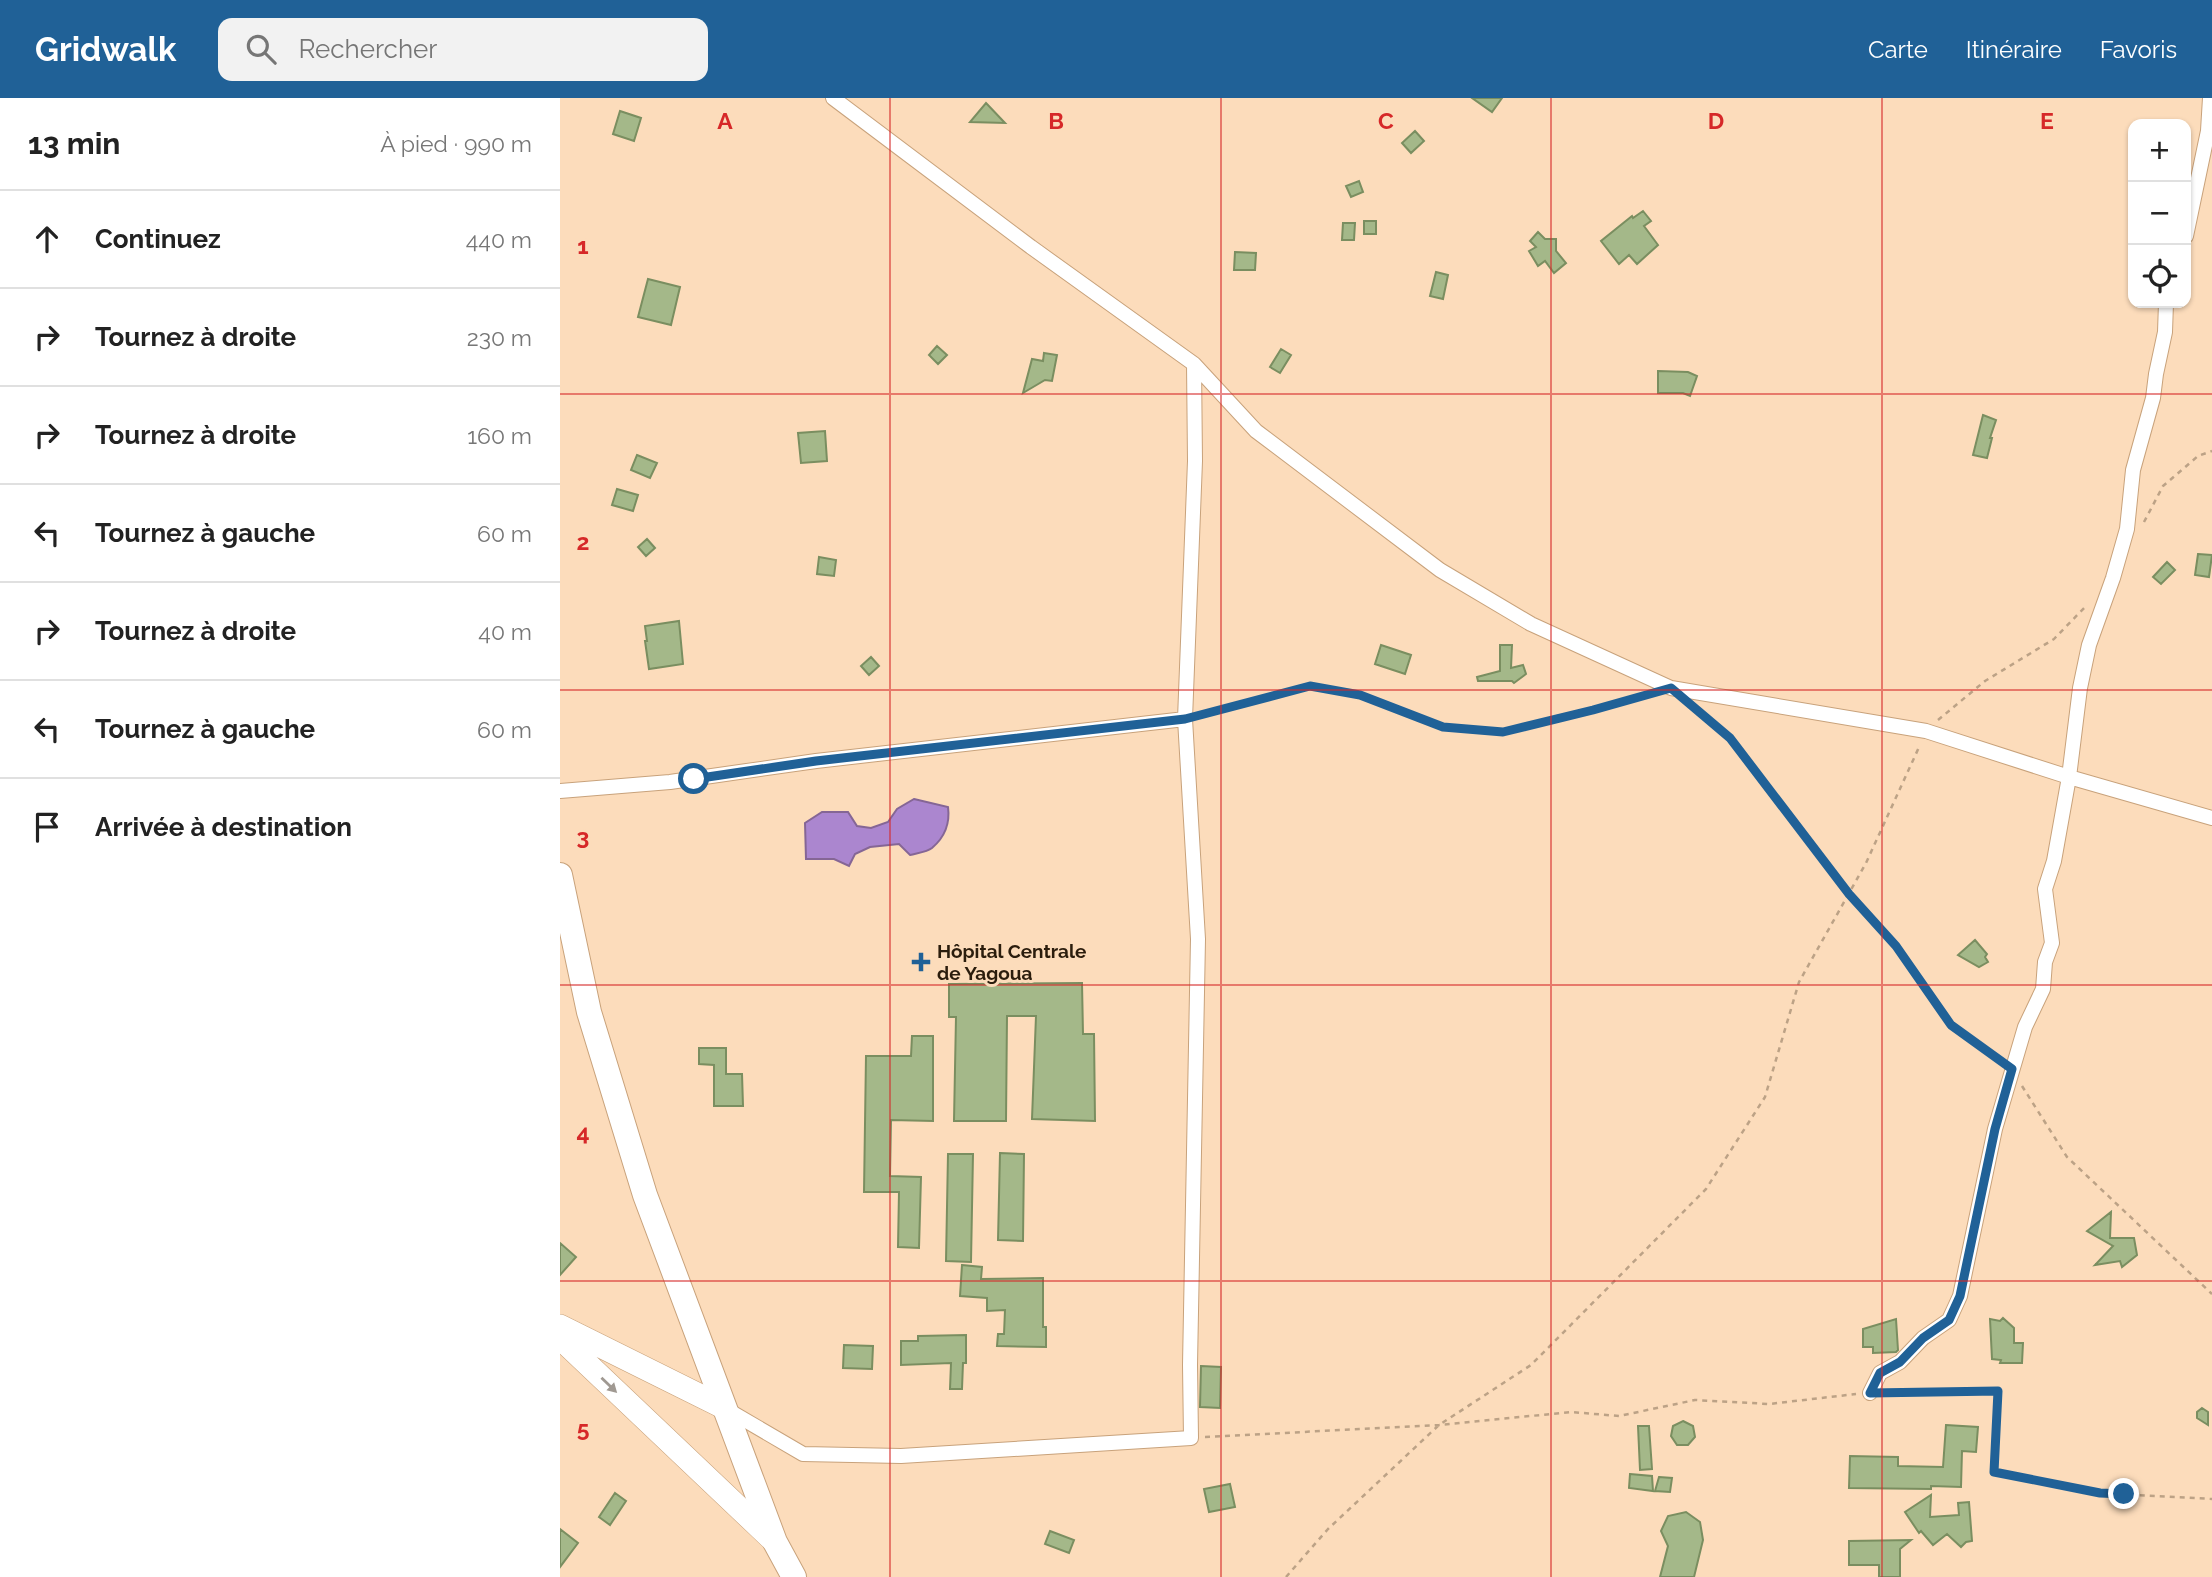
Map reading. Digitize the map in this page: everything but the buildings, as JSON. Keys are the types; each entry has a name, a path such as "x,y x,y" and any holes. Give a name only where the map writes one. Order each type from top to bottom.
{"highway":[{"path":"560,875 589,1012 645,1195 775,1542 794,1577"}],"main road":[{"path":"560,1326 723,1407"},
{"path":"560,1338 775,1542"}],"street":[{"path":"833,98 1031,247 1194,363 1256,431 1440,570 1531,624 1671,688 1926,731 2069,777 2212,818"},
{"path":"2191,212 2208,131 2210,98"},
{"path":"1870,1393 1880,1373 1900,1362 1923,1338 1949,1320 1960,1296 1995,1129 2025,1027 2043,989 2045,962 2052,943 2045,889 2054,861 2069,777 2080,688 2087,654 2127,530 2133,470 2153,398 2165,332 2166,308"},
{"path":"723,1407 803,1454 901,1456 1191,1438 1198,939 1185,719 1195,475 1194,363"},
{"path":"560,791 670,782 816,761 1185,719"}],"path":[{"path":"2138,532 2163,486 2198,456 2212,451"},
{"path":"1286,1577 1328,1529 1439,1425 1531,1365 1706,1189 1765,1097 1799,982 1866,863 1926,731 1985,681 2053,639 2087,604"},
{"path":"1185,719 1310,686 1360,695 1443,727 1503,732 1671,688 1730,738 1849,894 1896,946 1951,1025 2012,1069 2067,1157 2212,1294"},
{"path":"1191,1438 1439,1425 1570,1412 1619,1416 1695,1400 1769,1404 1870,1393 1998,1391 1994,1472 2100,1493 2212,1499"}],"shaded area":[{"path":"914,799 948,807 946,829 937,844 930,849 910,855 899,844 870,847 855,854 849,866 834,859 806,859 805,823 822,812 848,812 857,826 871,828 888,822 897,809"}],"place":[{"name":"Hôpital Centrale de Yagoua","path":"921,962"}],"route":[{"path":"694,779 816,761 1185,719 1310,686 1360,695 1443,727 1503,732 1671,688 1730,738 1849,894 1896,946 1951,1025 2012,1069 1995,1129 1960,1296 1949,1320 1923,1338 1900,1362 1880,1373 1870,1393 1998,1391 1994,1472 2100,1493 2124,1494"}]}
